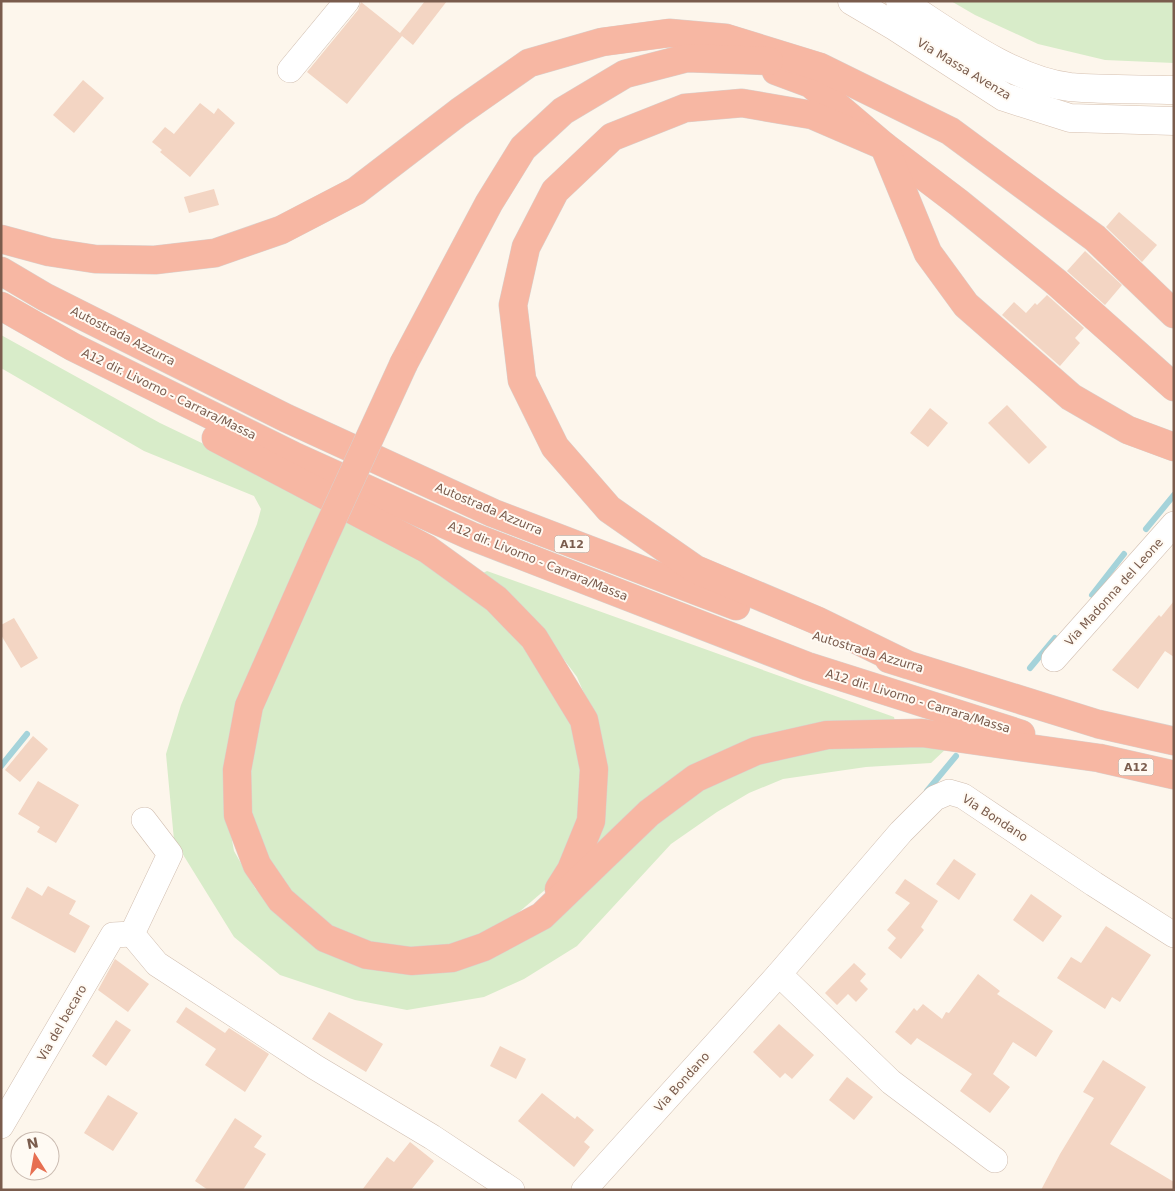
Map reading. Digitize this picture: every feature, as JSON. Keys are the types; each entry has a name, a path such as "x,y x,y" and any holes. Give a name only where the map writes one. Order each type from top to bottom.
{"highway":[{"path":"1,239 49,252 95,259 155,260 214,253 281,230 356,192 459,112 529,63 602,42 669,33 726,38 820,67 950,131 1095,238 1174,314"},
{"path":"808,63 687,58 625,74 563,111 523,148 489,203 404,363 249,706 237,770 238,814 257,864 281,900 325,938 367,955 411,961 452,958 484,947 542,916 665,802 696,778 756,750 827,735 922,733 1098,758"},
{"path":"744,60 811,84 884,146 959,203 1056,282 1174,387"},
{"path":"906,664 818,621 695,569 609,509 555,448 522,380 513,305 526,247 555,191 612,136 685,108 742,102 812,115 884,146 928,253 966,305 1071,396 1128,430 1174,447"},
{"name":"Autostrada Azzurra","path":"1,271 45,297 286,418 493,513 827,641 1098,724 1174,741"},
{"name":"A12 dir. Livorno - Carrara/Massa","path":"1,306 74,347 296,457 471,536 807,666 1098,758"},
{"path":"74,347 198,428 427,549 496,598 534,638 584,720 594,769 591,821 571,870 542,916"},
{"name":"A12","path":"1098,758 1174,775"}],"main road":[{"name":"Via Massa Avenza","path":"852,1 1004,96 1070,118 1174,121"},
{"name":"Via Massa Avenza","path":"900,1 1006,68 1038,79 1069,87 1174,90"}],"street":[{"path":"290,70 347,1"},
{"name":"Via Madonna del Leone","path":"1054,659 1174,524"},
{"name":"Via Bondano","path":"584,1190 779,974 901,832 935,798 949,792 963,796 1174,935"},
{"path":"144,820 170,854 132,934 157,964 315,1067 432,1137 512,1190"},
{"name":"Via del becaro","path":"1,1126 113,935 132,934"},
{"path":"779,974 891,1082 994,1160"}],"green space":[{"path":"951,1 1174,1 1174,63 1105,60 1038,44 975,15"},
{"path":"1,335 160,423 325,502 234,710 226,753 223,791 234,851 255,888 277,913 398,973 439,973 474,965 631,842 710,784 751,766 848,742 949,746 931,763 866,767 783,779 749,793 717,812 671,844 577,946 524,979 484,997 407,1010 355,1000 280,975 234,937 174,840 166,754 181,705 257,524 261,509 254,496 144,451 1,368"},
{"path":"348,518 436,564 534,649 577,729 585,776 583,820 546,889 505,924 466,942 435,948 393,947 360,941 322,921 288,893 268,861 253,824 247,786 259,713 311,595"},
{"path":"487,571 894,717 895,722 779,737 595,852 595,719 577,677 542,630 483,573"}],"building":[{"path":"425,1 447,1 413,45 402,36 347,104 307,72 358,10 361,2 400,33"},
{"path":"83,80 104,98 74,133 53,115"},
{"path":"200,103 214,114 218,108 235,123 190,177 160,152 162,150 152,142 165,127 174,134"},
{"path":"214,189 219,205 189,213 184,197"},
{"path":"1119,212 1157,245 1142,262 1106,227"},
{"path":"1085,251 1122,285 1105,305 1067,271"},
{"path":"1047,295 1084,328 1075,338 1080,343 1060,366 1002,315 1014,302 1026,313 1035,303 1037,305"},
{"path":"1007,405 1047,447 1029,464 988,423"},
{"path":"930,408 948,423 928,447 910,433"},
{"path":"1174,601 1174,657 1165,651 1138,689 1112,670 1159,615 1161,617"},
{"path":"14,618 38,658 21,668 1,635 1,625"},
{"path":"33,736 48,749 20,782 5,770"},
{"path":"38,781 79,805 56,843 37,832 40,827 18,814"},
{"path":"954,859 976,874 959,900 936,884"},
{"path":"905,879 938,901 921,927 924,930 901,959 888,948 896,938 887,930 910,903 895,893"},
{"path":"48,886 76,901 69,914 90,926 75,953 11,918 27,887 42,896"},
{"path":"1031,894 1062,916 1043,942 1013,920"},
{"path":"1106,926 1151,955 1120,1002 1112,997 1105,1009 1057,978 1071,957 1081,963"},
{"path":"115,959 149,984 128,1012 98,990"},
{"path":"854,963 866,974 860,981 868,989 856,1002 848,994 837,1005 825,993"},
{"path":"978,974 1000,991 997,994 1053,1031 1036,1057 1013,1042 993,1074 1010,1087 990,1113 960,1091 972,1074 917,1038 911,1045 895,1032 914,1008 917,1011 923,1004 942,1019 946,1012 949,1013"},
{"path":"186,1007 225,1033 229,1028 269,1054 245,1092 205,1065 216,1049 176,1022"},
{"path":"329,1012 383,1044 366,1072 312,1039"},
{"path":"116,1020 131,1030 106,1066 92,1056"},
{"path":"779,1024 814,1055 792,1079 785,1073 780,1078 753,1052"},
{"path":"500,1046 526,1059 516,1079 490,1066"},
{"path":"1103,1060 1146,1087 1110,1144 1174,1182 1174,1190 1041,1190 1060,1154 1094,1098 1083,1092"},
{"path":"847,1077 873,1097 854,1120 829,1100"},
{"path":"542,1093 575,1119 577,1116 594,1130 584,1142 590,1147 574,1167 518,1121"},
{"path":"108,1095 138,1113 113,1151 84,1133"},
{"path":"235,1118 262,1136 254,1147 266,1154 243,1190 208,1190 195,1181"},
{"path":"410,1142 434,1161 411,1190 362,1190 387,1157 394,1162"}],"waterway":[{"path":"1146,529 1174,495"},
{"path":"1092,595 1124,554"},
{"path":"1030,668 1055,638"},
{"path":"1,766 27,734"},
{"path":"927,791 956,756"}]}
